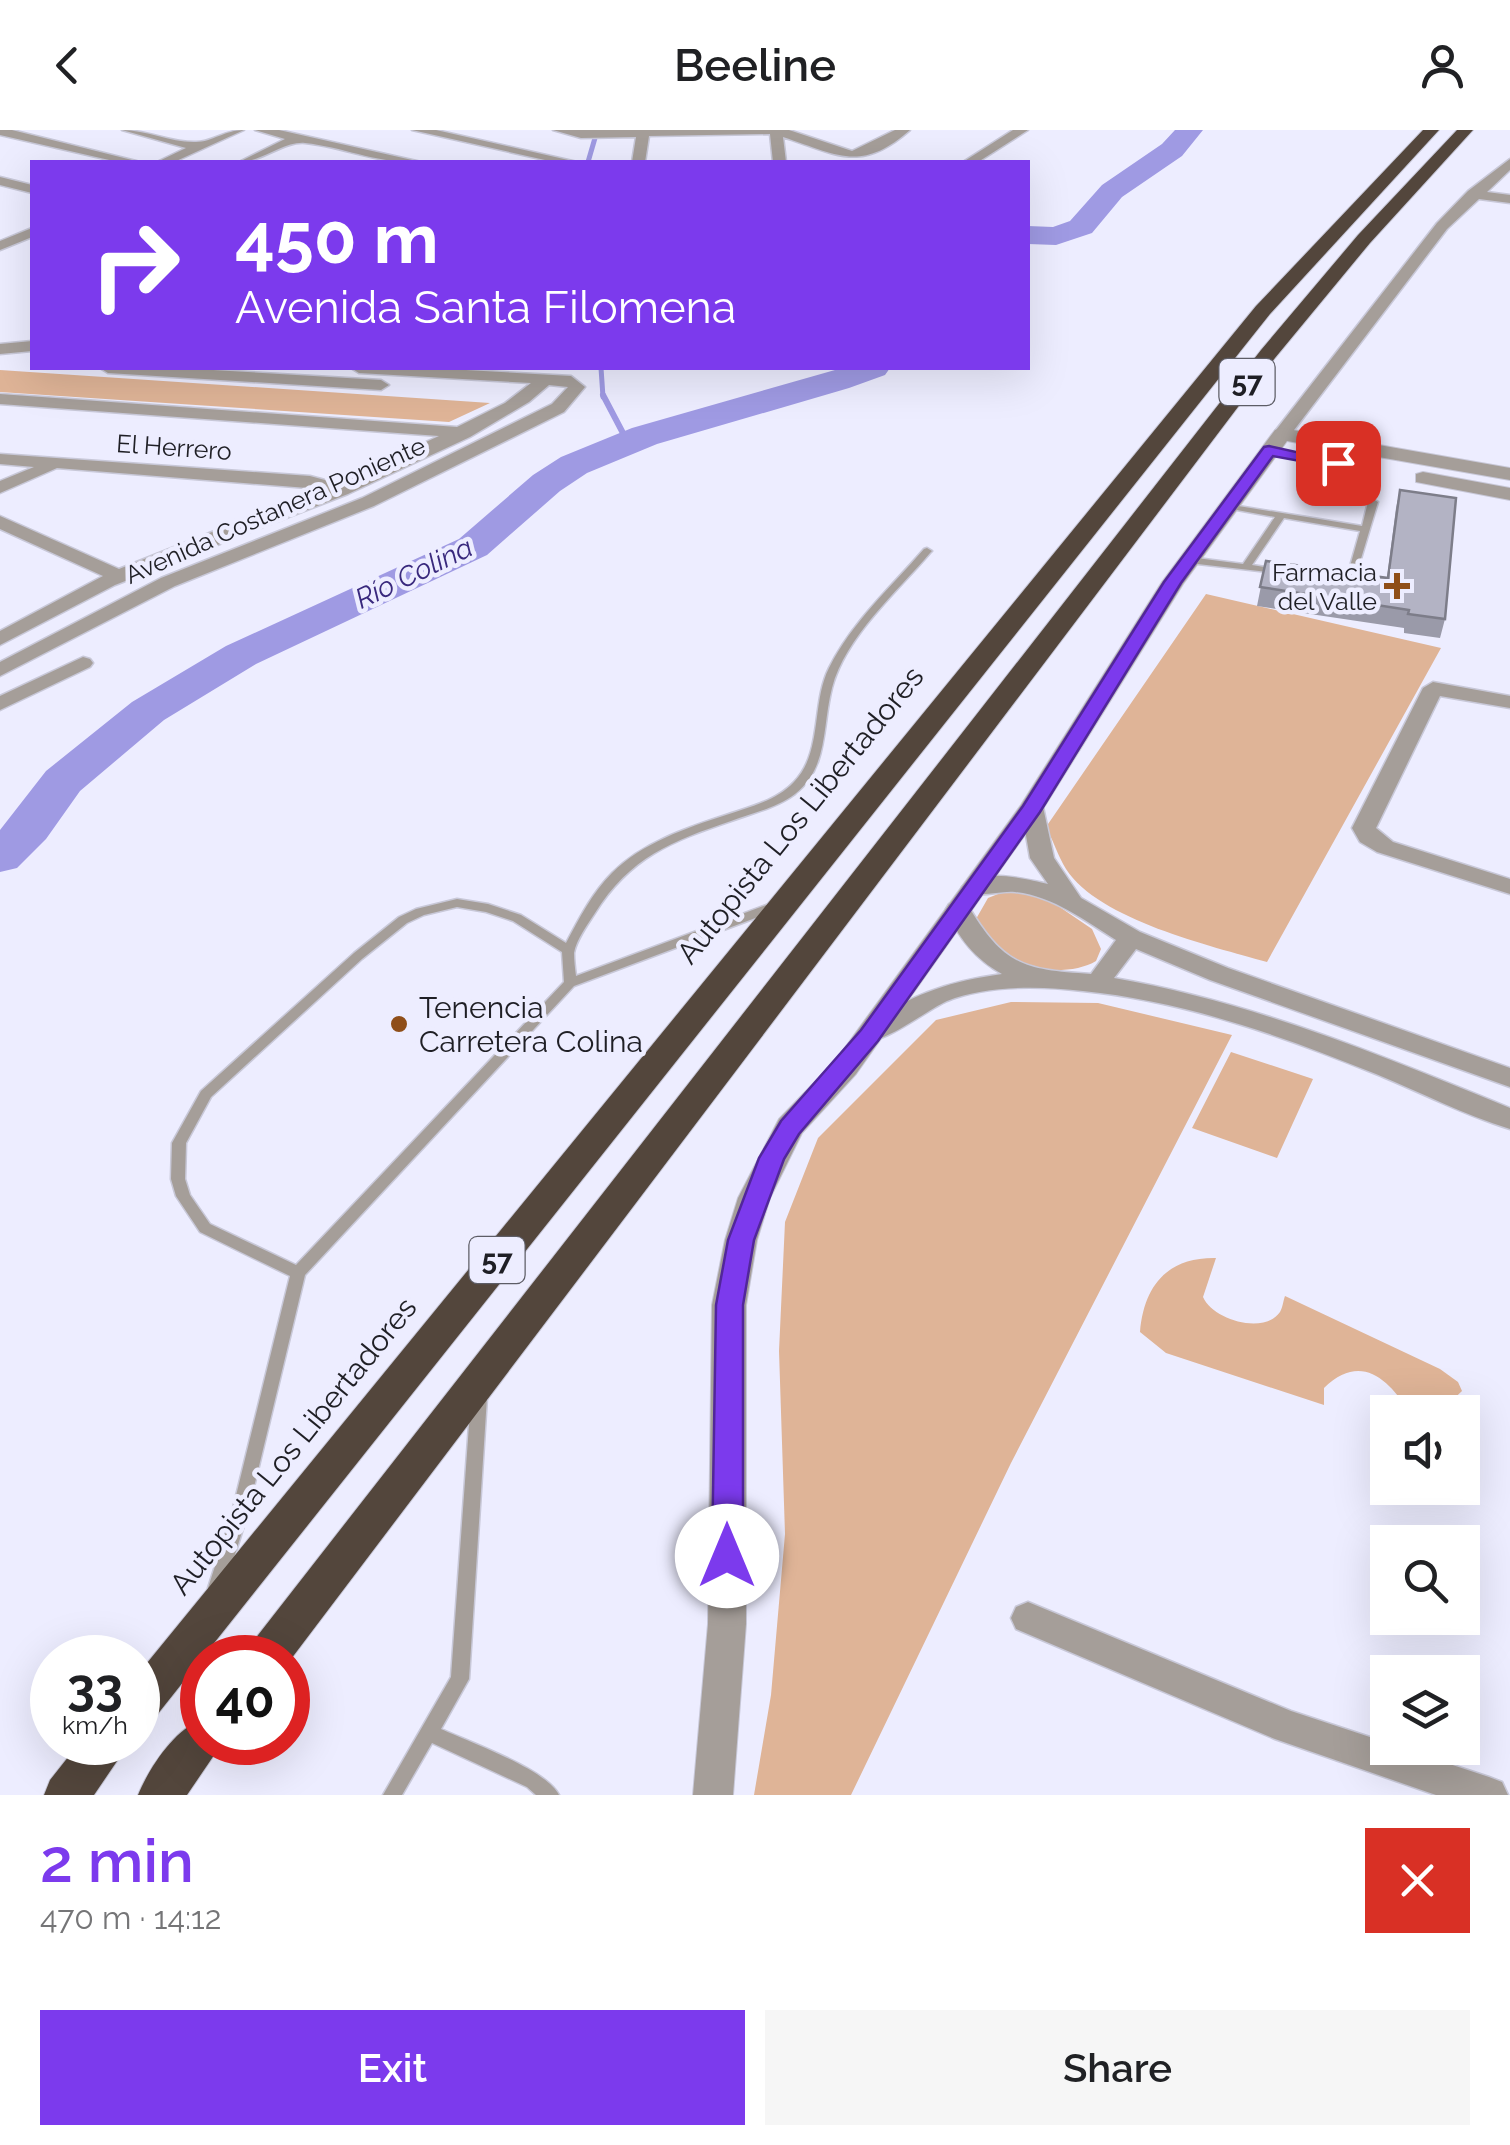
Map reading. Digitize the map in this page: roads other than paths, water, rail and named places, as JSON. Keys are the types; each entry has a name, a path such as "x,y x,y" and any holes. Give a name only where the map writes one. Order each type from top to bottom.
{"highway":[{"name":"Autopista Los Libertadores","path":"160,1679 1263,310 1431,130"},
{"name":"57","path":"284,1635 1268,354 1364,240 1465,130"},
{"path":"66,1795 90,1765"},
{"path":"160,1795 183,1765"}],"street":[{"path":"128,130 200,147"},
{"path":"169,160 238,130"},
{"path":"261,130 407,159"},
{"path":"418,130 449,132 562,160"},
{"path":"559,130 581,134 776,130 851,155 865,153 904,130"},
{"path":"776,130 780,160"},
{"path":"973,160 1022,130"},
{"path":"0,131 124,160"},
{"path":"427,143 449,132"},
{"path":"638,160 643,132"},
{"path":"536,154 581,134"},
{"path":"248,160 298,138"},
{"path":"333,160 355,150"},
{"path":"713,1795 727,1624 728,1340 737,1256 754,1198 790,1127 870,1036 1032,808 1189,560 1405,271 1479,189 1510,163"},
{"path":"0,181 30,188"},
{"path":"1479,189 1510,187"},
{"path":"1479,189 1510,200"},
{"path":"0,225 30,232"},
{"path":"0,246 30,233"},
{"path":"0,349 30,346"},
{"path":"0,360 30,363"},
{"path":"153,370 538,387"},
{"path":"378,370 538,387"},
{"name":"Avenida Costanera Poniente","path":"0,670 184,574 368,502 558,408 571,397 538,387 461,433 342,490 118,576 4,632"},
{"path":"0,399 461,433 494,439"},
{"path":"1276,442 1510,474"},
{"path":"1276,442 1510,494"},
{"name":"El Herrero","path":"0,460 310,481 342,490"},
{"path":"0,488 56,464"},
{"path":"0,522 118,576"},
{"path":"4,632 40,646"},
{"path":"0,704 83,663"},
{"path":"1510,702 1450,688 1433,688 1364,828 1368,836 1385,847 1510,886"},
{"path":"1032,808 1042,858 1072,900"},
{"path":"966,898 1028,885 1072,900 1131,938 1219,974 1510,1078"},
{"path":"966,898 967,932 986,954 1026,975 1049,981"},
{"path":"1096,985 1131,938"},
{"path":"870,1036 910,1010 957,989 991,983 1049,981 1096,985 1202,1006 1287,1033 1510,1119"},
{"path":"1028,1618 1273,1720 1489,1795"}],"lane":[{"path":"1333,578 1350,580 1373,502"},
{"path":"1229,506 1365,529"},
{"path":"1246,567 1280,515"},
{"path":"570,982 568,950 602,888 631,860 679,836 760,808 798,786 815,760 835,666 927,551"},
{"path":"1189,560 1298,574"},
{"path":"206,1622 239,1516 298,1272 570,982 764,913 788,898"},
{"path":"298,1272 205,1228 183,1196 178,1178 179,1143 206,1094 358,956 420,912 457,903 488,908 517,918 568,950"},
{"path":"392,1795 460,1678 480,1379"},
{"path":"430,1733 534,1782 550,1795"}],"waterway":[{"name":"Río Colina","path":"1030,235 1056,236 1081,227 1112,191 1172,150 1190,130"},
{"path":"589,160 595,138"},
{"path":"601,370 603,397"},
{"name":"Río Colina","path":"0,857 29,829 63,781 148,711 241,655 473,547 546,483 574,465 682,424 867,370"},
{"path":"603,395 624,435 617,447"}],"place":[{"name":"Farmacia del Valle","path":"1397,586"},
{"name":"Tenencia Carretera Colina","path":"399,1024"}]}
